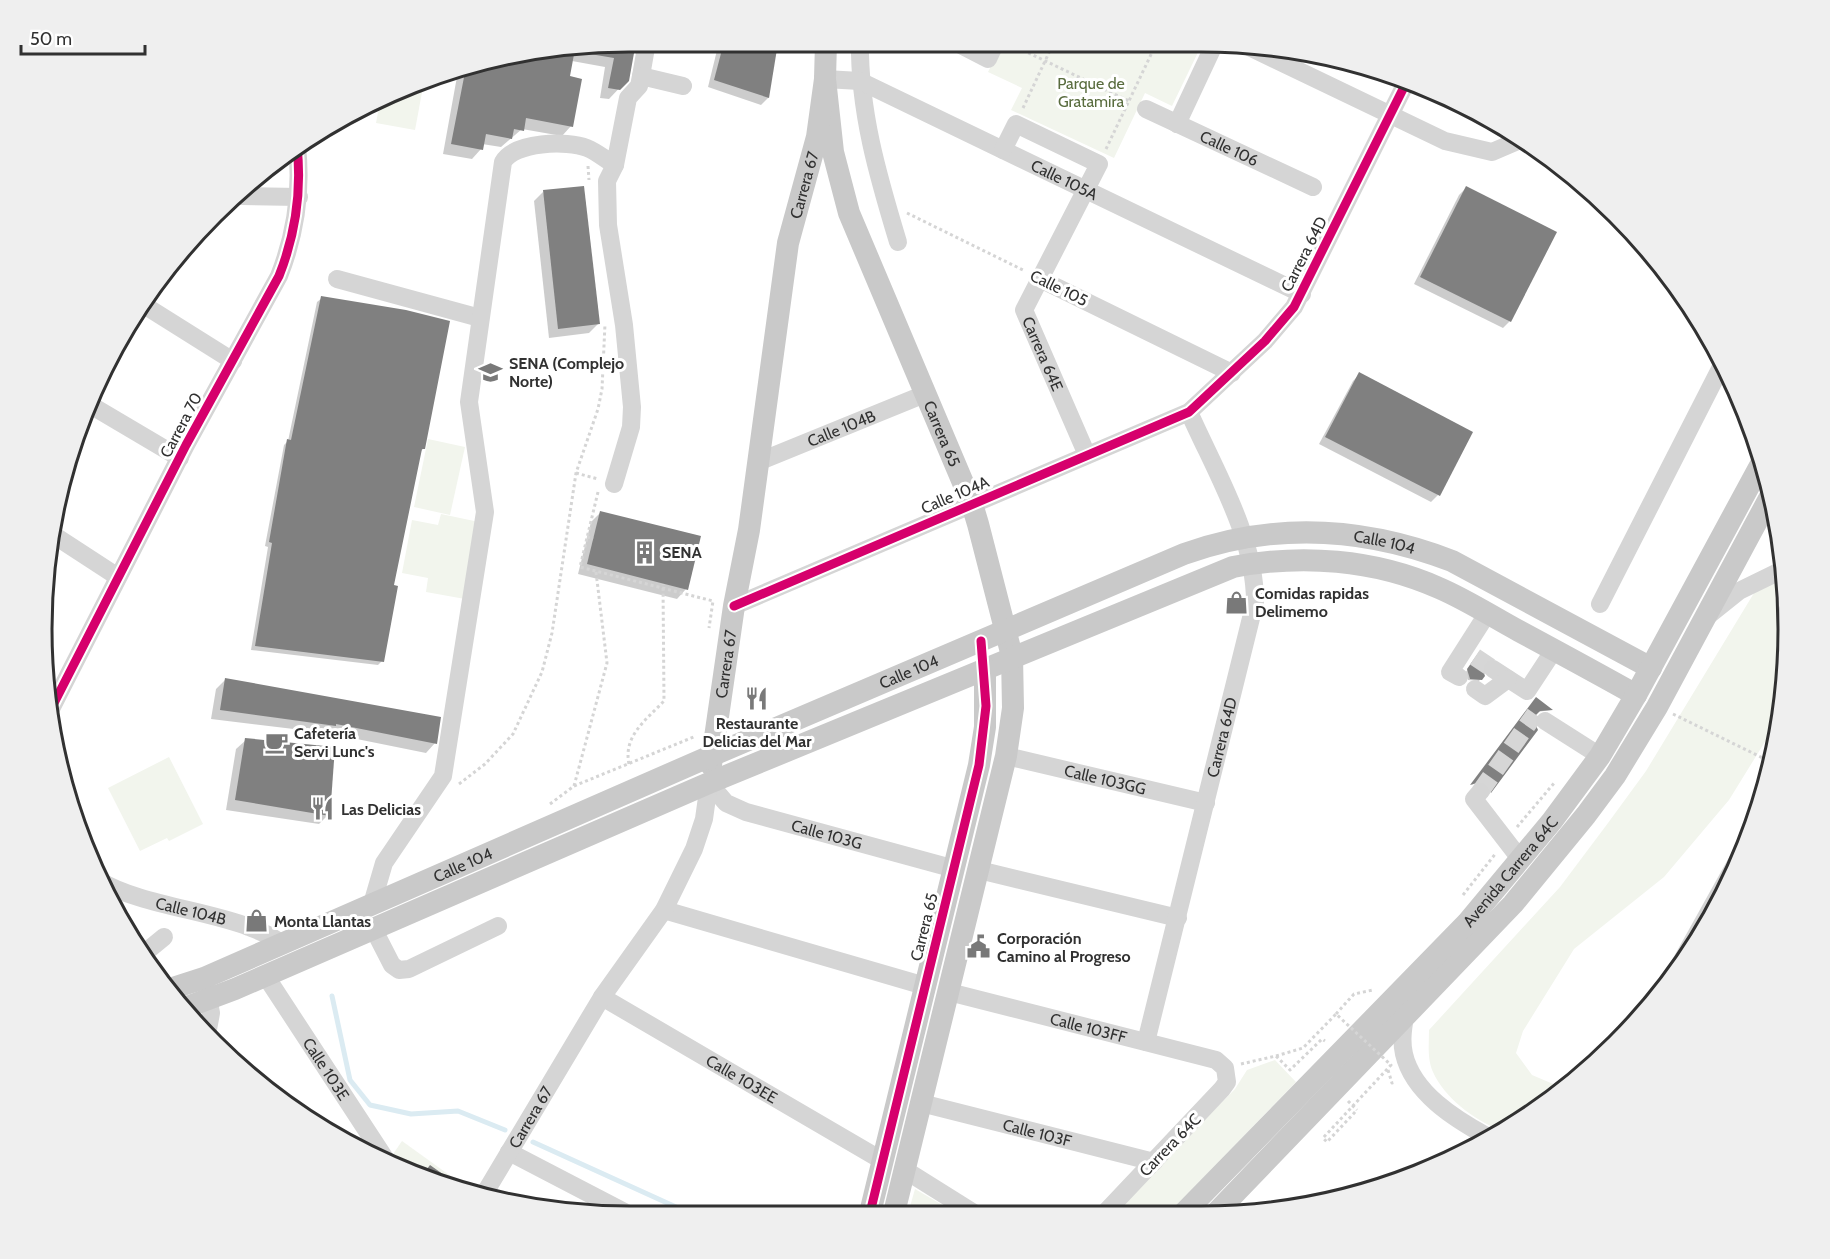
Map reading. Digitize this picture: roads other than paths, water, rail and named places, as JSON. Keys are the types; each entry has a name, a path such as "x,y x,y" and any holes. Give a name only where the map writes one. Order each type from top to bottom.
{"main road":[{"name":"Carrera 67","path":"709,783 713,755 723,604 747,539 788,243 812,160 825,79 826,52"},
{"name":"Carrera 65","path":"825,79 832,152 849,213 972,504 1012,656 1013,708 1006,756 896,1206"},
{"name":"Avenida Carrera 64C","path":"1191,1206 1467,923 1521,860 1600,756 1651,668 1756,473"},
{"name":"Avenida Carrera 64C","path":"1223,1205 1513,904 1586,814 1614,776 1658,707 1764,508"},
{"name":"Calle 104","path":"177,987 204,978 713,755 1184,554 1243,537 1282,533 1354,534 1418,548 1452,561 1651,668"},
{"name":"Calle 104","path":"192,1005 709,783 1012,656 1214,573 1250,563 1316,560 1366,566 1439,588 1636,695"},
{"name":"Carrera 65","path":"872,1206 955,869 982,745 986,706 985,668"}],"street":[{"path":"607,482 631,427 632,407 624,325 608,225 607,182 615,165 628,98 639,86 645,52"},
{"path":"860,52 860,81 868,129 898,242"},
{"path":"974,52 988,59 991,52"},
{"path":"1177,124 1211,53"},
{"path":"1269,56 1445,141 1492,152 1512,144"},
{"path":"641,76 683,86"},
{"name":"Calle 105A","path":"825,79 860,81 1302,294"},
{"name":"Carrera 64D","path":"1146,1042 1255,602 1250,563 1243,537 1189,412 1285,321 1302,294 1403,89"},
{"name":"Calle 106","path":"1146,110 1313,187"},
{"name":"Carrera 64E","path":"1003,150 1016,124 1099,164 1024,310 1087,455"},
{"path":"372,904 384,863 443,776 485,512 469,402 480,318 496,227 502,168 507,154 534,146 586,147 615,165"},
{"name":"Carrera 70","path":"56,696 180,458 279,276 290,248 299,197 297,158"},
{"path":"249,196 299,197"},
{"path":"337,279 480,318"},
{"name":"Calle 105","path":"1040,279 1232,373"},
{"path":"150,309 233,362"},
{"path":"1600,604 1718,373"},
{"name":"Calle 104B","path":"758,462 925,394"},
{"path":"96,409 180,458"},
{"name":"Calle 104A","path":"723,604 972,504 1189,412"},
{"path":"60,539 118,577"},
{"path":"1705,618 1739,591 1775,574"},
{"path":"1459,677 1450,672 1470,653 1487,614"},
{"name":"Carrera 65","path":"981,641 985,668"},
{"path":"1475,689 1485,696 1501,674 1529,697 1554,650"},
{"path":"1545,721 1600,756"},
{"name":"Calle 103GG","path":"1006,756 1206,804"},
{"name":"Calle 103G","path":"709,783 726,803 746,812 955,869"},
{"name":"Carrera 67","path":"487,1189 602,997 664,910 694,849 704,819 709,783"},
{"path":"1480,792 1474,799 1521,860"},
{"path":"979,870 1178,918"},
{"name":"Calle 104B","path":"113,886 132,894 237,922 274,936 281,944"},
{"path":"664,910 925,986"},
{"path":"373,928 392,965 399,970 409,969 498,926"},
{"path":"149,949 164,937"},
{"name":"Calle 103E","path":"265,975 379,1149"},
{"path":"204,978 211,1013 209,1024"},
{"name":"Calle 103FF","path":"949,992 1216,1060 1226,1068"},
{"name":"Calle 103EE","path":"602,997 883,1161"},
{"path":"1405,1016 1404,1052 1419,1083 1430,1096 1462,1122 1481,1133"},
{"name":"Carrera 64C","path":"1112,1206 1222,1089 1227,1082 1226,1068"},
{"name":"Calle 103F","path":"921,1103 1154,1162"},
{"path":"509,1152 612,1206"},
{"path":"905,1170 962,1206"}],"waterway":[{"path":"332,996 350,1080 370,1105 411,1114 458,1111 505,1130"},
{"path":"533,1142 674,1206"}],"tunnel":[{"path":"1475,657 1493,669"},
{"path":"1480,792 1535,714"}],"place":[{"name":"SENA (Complejo Norte)","path":"491,372"},
{"name":"SENA","path":"644,552"},
{"name":"Comidas rapidas Delimemo","path":"1237,602"},
{"name":"Restaurante Delicias del Mar","path":"757,698"},
{"name":"Cafetería Servi Lunc's","path":"276,742"},
{"name":"Las Delicias","path":"323,809"},
{"name":"Monta Llantas","path":"256,921"},
{"name":"Corporación Camino al Progreso","path":"979,947"}],"park label":[{"name":"Parque de Gratamira","path":"1091,92"}]}
